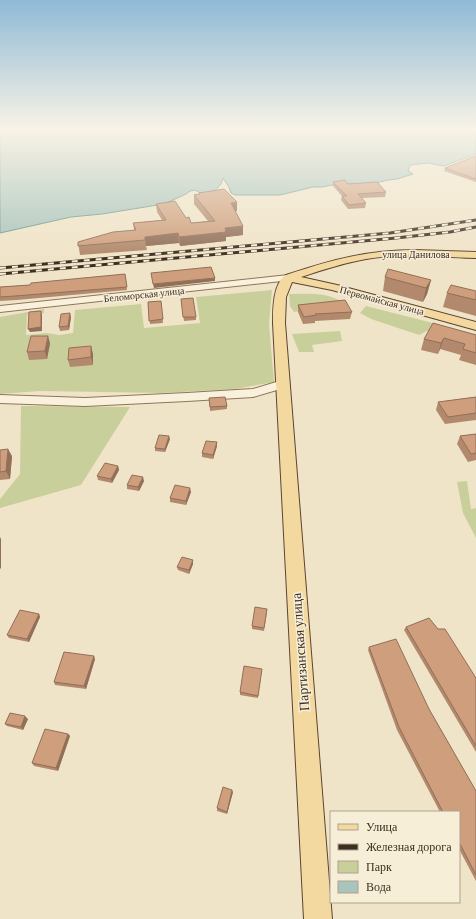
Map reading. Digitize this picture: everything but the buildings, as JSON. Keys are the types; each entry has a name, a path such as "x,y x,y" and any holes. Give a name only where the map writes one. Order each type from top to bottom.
{"main road":[{"name":"улица Данилова","path":"288,278 344,260 377,254 409,253 476,255"},
{"name":"Первомайская улица","path":"288,278 333,287 476,326"},
{"name":"Партизанская улица","path":"288,278 280,297 279,324 318,919"}],"street":[{"name":"Беломорская улица","path":"0,309 288,278"},
{"path":"0,399 85,402 187,397 253,393 283,384"}],"green space":[{"path":"272,290 269,324 274,382 235,389 161,393 40,391 0,394 0,317 44,309 44,313 27,315 26,335 47,333 59,335 73,333 75,310 141,304 144,328 200,323 196,297"},
{"path":"289,294 320,294 335,298 349,307 294,312 290,306"},
{"path":"366,306 476,334 476,345 427,331 419,335 371,319 360,313"},
{"path":"340,331 342,341 312,345 314,352 299,352 292,334"},
{"path":"21,406 130,407 81,485 0,508 0,499 20,474"},
{"path":"467,481 471,509 476,508 476,538 463,513 457,482"}],"water":[{"path":"0,173 413,174 372,184 337,184 313,187 280,195 235,195 231,193 223,178 221,184 212,194 200,193 195,190 164,204 102,214 71,217 0,233"}],"railway":[{"path":"0,268 390,233 476,220"},
{"path":"0,274 396,238 450,232 476,227"}]}
